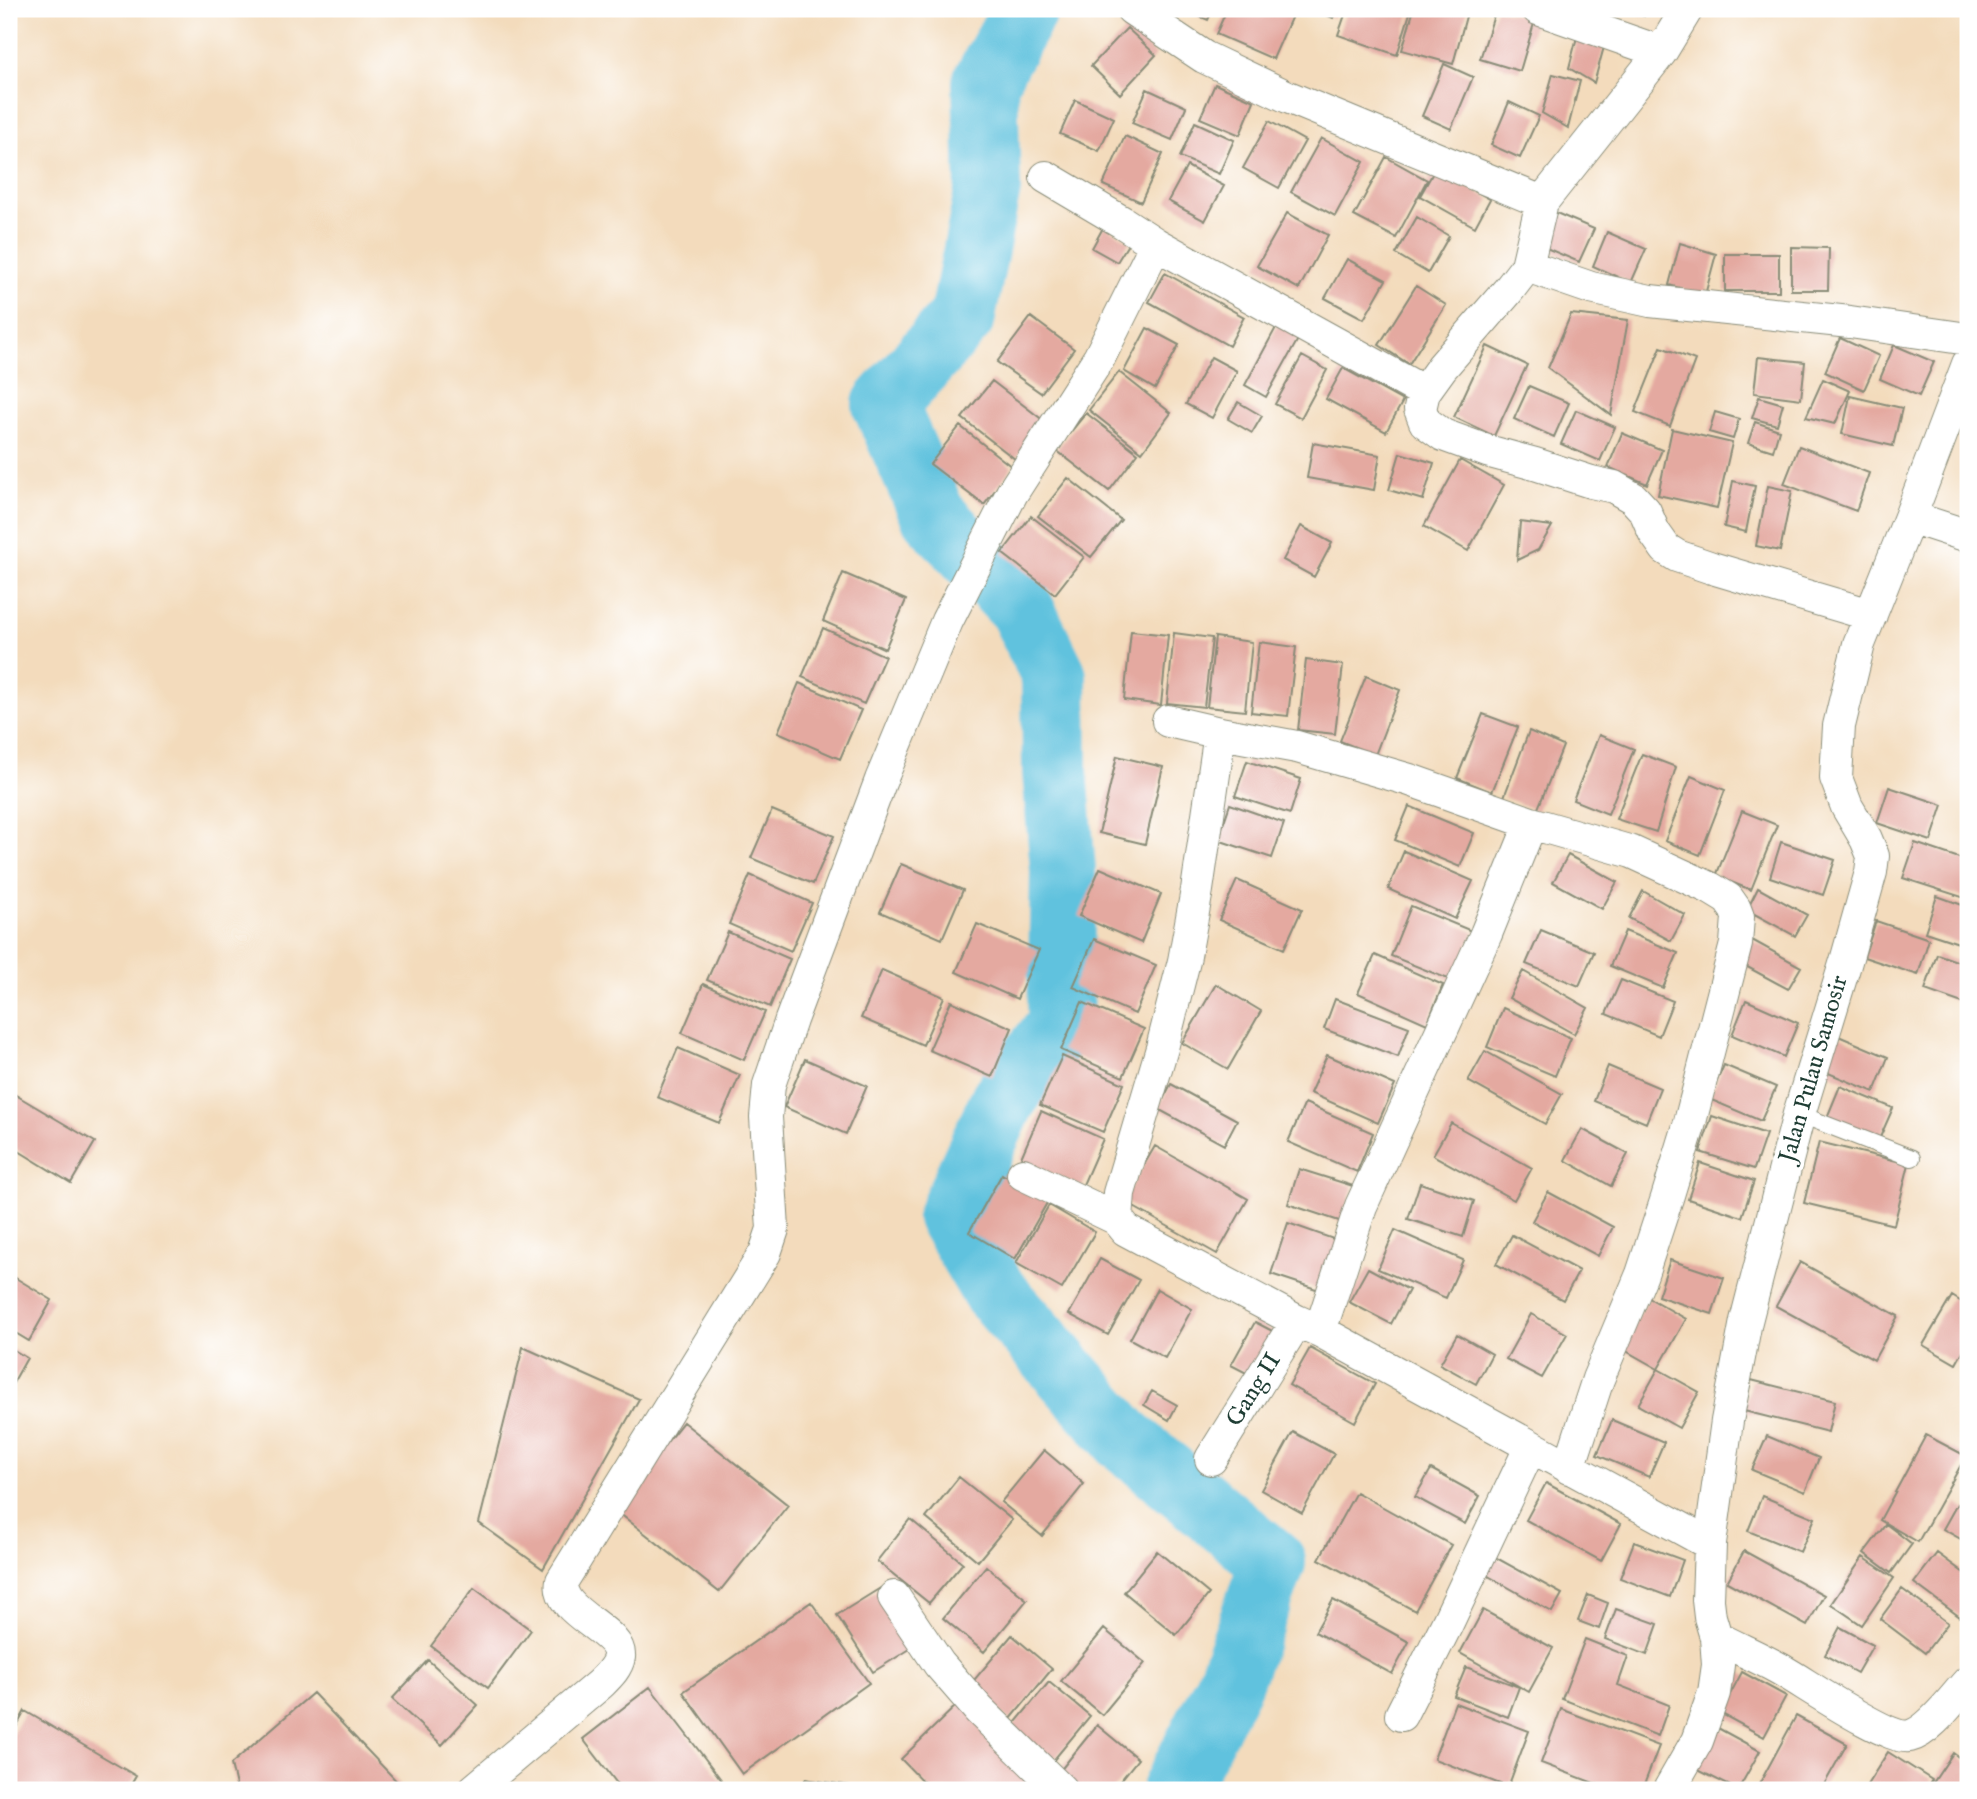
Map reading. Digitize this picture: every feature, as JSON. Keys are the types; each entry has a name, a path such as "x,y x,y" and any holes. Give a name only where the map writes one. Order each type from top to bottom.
{"street":[{"path":"1132,9 1204,57 1289,97 1542,202"},
{"path":"1538,9 1661,52"},
{"path":"1687,9 1661,52 1542,202 1527,266 1442,367 1424,392 1420,410 1425,422 1443,435 1487,451 1614,487 1633,498 1645,511 1654,532 1666,549 1677,556 1871,615"},
{"path":"1046,177 1156,244 1424,392"},
{"path":"474,1790 600,1684 619,1659 619,1652 612,1641 564,1599 560,1589 562,1581 765,1253 773,1229 766,1117 769,1085 881,780 947,621 1012,493 1099,358 1156,244"},
{"path":"1527,266 1591,288 1650,301 1850,322 1968,339"},
{"name":"Jalan Pulau Samosir","path":"1669,1790 1697,1741 1714,1693 1718,1665 1716,1637 1708,1600 1710,1544 1727,1421 1746,1321 1799,1114 1871,872 1873,856 1847,807 1836,778 1839,726 1859,644 1968,364"},
{"path":"1910,517 1968,536"},
{"path":"1168,721 1297,747 1410,780 1531,823 1632,852 1710,888 1728,899 1735,909 1738,917 1736,944 1689,1126 1642,1274 1598,1379 1569,1468"},
{"path":"1117,1219 1119,1193 1184,961 1220,733"},
{"name":"Gang II","path":"1211,1459 1308,1326 1486,934 1531,823"},
{"path":"1023,1174 1117,1219 1126,1230 1710,1544"},
{"path":"1401,1715 1531,1446"},
{"path":"894,1597 939,1664 979,1710 1061,1790"},
{"path":"1716,1637 1779,1669 1875,1725 1904,1737 1925,1728 1968,1682"}],"lane":[{"path":"1799,1114 1912,1158"}],"building":[{"path":"1182,9 1213,9 1208,20"},
{"path":"1227,9 1295,9 1273,59 1216,34"},
{"path":"1313,9 1337,9 1333,18"},
{"path":"1347,9 1398,9 1410,13 1397,55 1338,35"},
{"path":"1414,9 1468,9 1453,64 1402,50"},
{"path":"1496,9 1535,20 1520,71 1480,59"},
{"path":"1624,9 1647,9 1644,16"},
{"path":"1127,28 1156,55 1120,94 1091,66"},
{"path":"1579,29 1607,36 1594,83 1569,68"},
{"path":"1444,64 1473,77 1451,129 1422,116"},
{"path":"1553,74 1580,81 1568,128 1542,113"},
{"path":"1215,84 1254,101 1240,135 1200,118"},
{"path":"1147,89 1186,107 1172,140 1132,123"},
{"path":"1075,100 1114,118 1099,151 1060,134"},
{"path":"1509,102 1539,116 1520,158 1491,145"},
{"path":"1269,121 1305,141 1279,188 1243,168"},
{"path":"1195,122 1234,140 1219,174 1180,157"},
{"path":"1125,136 1163,154 1141,202 1103,185"},
{"path":"1321,138 1364,162 1335,216 1291,192"},
{"path":"1386,157 1427,180 1396,238 1354,216"},
{"path":"1187,166 1224,186 1205,221 1168,201"},
{"path":"1435,169 1490,199 1475,227 1420,196"},
{"path":"1554,212 1594,229 1579,262 1539,245"},
{"path":"1287,213 1328,235 1299,289 1257,266"},
{"path":"1417,217 1449,236 1428,273 1396,254"},
{"path":"1104,226 1130,241 1117,262 1092,248"},
{"path":"1607,232 1646,249 1631,283 1593,266"},
{"path":"1680,243 1716,254 1705,295 1669,285"},
{"path":"1791,247 1829,248 1828,290 1791,290"},
{"path":"1725,254 1779,254 1779,291 1725,291"},
{"path":"1347,259 1386,280 1364,319 1325,298"},
{"path":"1165,273 1244,317 1229,346 1149,302"},
{"path":"1416,286 1446,305 1409,364 1379,345"},
{"path":"1571,314 1628,320 1611,415 1548,368"},
{"path":"1031,317 1074,349 1041,393 997,362"},
{"path":"1279,322 1301,334 1266,397 1245,385"},
{"path":"1147,328 1179,345 1155,389 1124,371"},
{"path":"1840,338 1879,356 1864,390 1825,372"},
{"path":"1894,345 1934,362 1919,396 1880,379"},
{"path":"1487,346 1527,365 1494,436 1454,417"},
{"path":"1661,347 1695,360 1670,426 1635,412"},
{"path":"1302,356 1327,370 1301,418 1275,404"},
{"path":"1211,357 1237,371 1212,418 1186,404"},
{"path":"1758,357 1805,362 1801,399 1754,393"},
{"path":"1343,368 1403,401 1386,432 1326,399"},
{"path":"1119,372 1171,413 1142,452 1089,410"},
{"path":"1823,379 1850,391 1835,424 1806,417"},
{"path":"992,381 1044,421 1015,459 962,418"},
{"path":"1529,386 1569,403 1554,437 1514,419"},
{"path":"1850,396 1902,408 1893,446 1842,434"},
{"path":"1759,397 1783,404 1777,425 1752,418"},
{"path":"1238,402 1262,416 1252,433 1228,419"},
{"path":"1576,410 1615,427 1600,461 1561,444"},
{"path":"1715,412 1739,419 1733,439 1709,432"},
{"path":"1086,413 1138,453 1109,491 1056,450"},
{"path":"1755,422 1779,430 1773,451 1748,443"},
{"path":"960,426 1012,467 984,505 930,464"},
{"path":"1672,429 1732,443 1717,508 1658,495"},
{"path":"1622,433 1662,450 1647,484 1608,467"},
{"path":"1313,443 1380,455 1374,490 1307,478"},
{"path":"1799,446 1869,473 1856,511 1784,484"},
{"path":"1400,453 1434,463 1423,500 1389,490"},
{"path":"1460,460 1504,485 1468,551 1424,526"},
{"path":"1068,478 1121,520 1091,557 1038,516"},
{"path":"1733,481 1755,486 1746,532 1724,527"},
{"path":"1768,486 1792,491 1780,551 1756,546"},
{"path":"1031,516 1084,557 1055,594 1002,553"},
{"path":"1520,522 1552,526 1538,550 1517,560"},
{"path":"1301,526 1332,543 1314,577 1283,560"},
{"path":"843,573 906,600 885,649 823,621"},
{"path":"823,628 885,656 864,704 802,677"},
{"path":"1131,631 1168,635 1161,705 1124,700"},
{"path":"1174,633 1212,638 1204,707 1167,703"},
{"path":"1215,637 1252,642 1245,711 1207,707"},
{"path":"1259,642 1296,647 1288,716 1251,712"},
{"path":"1306,660 1343,665 1335,734 1298,730"},
{"path":"1366,676 1400,690 1375,755 1340,741"},
{"path":"799,683 861,710 840,759 778,732"},
{"path":"1483,714 1518,727 1492,792 1457,778"},
{"path":"1529,731 1563,746 1537,811 1504,797"},
{"path":"1599,735 1634,749 1608,814 1573,800"},
{"path":"1642,754 1676,767 1656,832 1616,819"},
{"path":"1117,756 1163,767 1145,844 1099,833"},
{"path":"1247,761 1301,779 1290,814 1235,796"},
{"path":"1691,776 1725,790 1700,855 1665,841"},
{"path":"1889,787 1943,805 1931,841 1877,823"},
{"path":"1230,804 1284,823 1272,858 1218,840"},
{"path":"1409,806 1474,833 1460,867 1395,840"},
{"path":"772,810 834,836 813,884 751,858"},
{"path":"1742,811 1777,825 1751,890 1716,876"},
{"path":"1781,842 1835,860 1823,895 1770,877"},
{"path":"1915,843 1968,861 1968,899 1903,878"},
{"path":"1404,851 1473,881 1455,919 1388,889"},
{"path":"1568,855 1617,882 1602,909 1553,882"},
{"path":"901,864 963,890 942,939 880,912"},
{"path":"1100,868 1161,894 1141,943 1079,916"},
{"path":"750,875 812,903 791,951 729,924"},
{"path":"1237,880 1302,909 1284,949 1219,920"},
{"path":"1758,888 1807,915 1795,936 1747,910"},
{"path":"1643,891 1685,915 1671,941 1629,918"},
{"path":"1937,896 1968,907 1968,946 1925,932"},
{"path":"1411,906 1474,932 1453,981 1391,956"},
{"path":"1876,921 1929,939 1918,975 1864,957"},
{"path":"977,924 1039,950 1017,999 956,972"},
{"path":"1541,930 1594,952 1579,986 1526,964"},
{"path":"1625,931 1678,953 1663,988 1610,966"},
{"path":"728,932 790,959 770,1007 707,980"},
{"path":"1094,939 1156,965 1135,1014 1073,987"},
{"path":"1752,940 1801,967 1788,989 1740,963"},
{"path":"1937,954 1968,965 1968,1005 1925,990"},
{"path":"1375,955 1443,985 1427,1024 1358,993"},
{"path":"882,970 944,997 923,1045 861,1018"},
{"path":"1523,971 1588,1008 1574,1034 1509,998"},
{"path":"1621,980 1673,1001 1659,1036 1606,1014"},
{"path":"703,984 765,1012 744,1060 682,1033"},
{"path":"1216,984 1261,1011 1228,1069 1182,1043"},
{"path":"1335,999 1409,1027 1398,1057 1324,1029"},
{"path":"1746,1000 1798,1023 1784,1057 1732,1035"},
{"path":"951,1001 1012,1028 992,1077 929,1050"},
{"path":"1082,1002 1144,1029 1123,1077 1061,1050"},
{"path":"1503,1008 1571,1038 1555,1076 1487,1047"},
{"path":"1836,1035 1888,1057 1874,1092 1821,1070"},
{"path":"678,1048 740,1075 719,1123 657,1097"},
{"path":"1485,1051 1562,1094 1545,1124 1468,1081"},
{"path":"1327,1055 1395,1085 1378,1123 1310,1093"},
{"path":"1062,1056 1124,1084 1103,1132 1040,1105"},
{"path":"805,1059 867,1086 846,1134 784,1107"},
{"path":"1724,1065 1776,1087 1761,1121 1709,1099"},
{"path":"1608,1066 1660,1088 1646,1123 1594,1101"},
{"path":"1171,1084 1237,1120 1224,1145 1158,1109"},
{"path":"1840,1086 1893,1108 1878,1142 1826,1120"},
{"path":"9,1091 95,1142 71,1183 9,1145"},
{"path":"1305,1103 1373,1133 1357,1172 1288,1142"},
{"path":"1041,1111 1103,1139 1082,1187 1020,1160"},
{"path":"1712,1116 1766,1134 1754,1169 1700,1152"},
{"path":"1451,1123 1532,1168 1514,1200 1433,1155"},
{"path":"1582,1129 1628,1154 1611,1186 1565,1160"},
{"path":"1819,1142 1909,1164 1894,1225 1804,1203"},
{"path":"1155,1146 1248,1199 1217,1254 1123,1201"},
{"path":"1700,1163 1754,1181 1742,1217 1688,1199"},
{"path":"1299,1169 1353,1186 1342,1222 1288,1204"},
{"path":"1002,1174 1048,1201 1015,1259 969,1232"},
{"path":"1420,1183 1474,1201 1463,1237 1408,1219"},
{"path":"1548,1192 1613,1227 1598,1256 1532,1221"},
{"path":"1049,1205 1095,1232 1062,1289 1016,1263"},
{"path":"1288,1223 1342,1242 1325,1292 1271,1274"},
{"path":"1395,1230 1463,1260 1446,1298 1378,1269"},
{"path":"1512,1235 1579,1271 1563,1300 1496,1264"},
{"path":"1100,1259 1139,1280 1108,1335 1069,1314"},
{"path":"1670,1260 1724,1278 1712,1314 1658,1296"},
{"path":"1800,1262 1898,1316 1874,1360 1776,1306"},
{"path":"1368,1268 1409,1290 1391,1324 1349,1302"},
{"path":"9,1274 52,1300 29,1341 9,1329"},
{"path":"1157,1289 1192,1309 1165,1358 1130,1339"},
{"path":"1952,1296 1968,1306 1968,1342 1956,1364 1923,1345"},
{"path":"1649,1298 1686,1319 1658,1369 1621,1348"},
{"path":"1531,1314 1567,1334 1542,1378 1506,1359"},
{"path":"1255,1322 1280,1335 1256,1378 1231,1365"},
{"path":"1457,1334 1492,1354 1476,1384 1440,1364"},
{"path":"9,1347 27,1358 9,1390"},
{"path":"523,1347 639,1399 543,1569 479,1523"},
{"path":"1310,1348 1375,1384 1355,1422 1289,1385"},
{"path":"1658,1369 1699,1392 1679,1428 1638,1405"},
{"path":"1751,1380 1835,1401 1828,1432 1744,1411"},
{"path":"1152,1391 1177,1405 1169,1420 1144,1405"},
{"path":"1612,1420 1664,1442 1649,1477 1597,1455"},
{"path":"683,1422 788,1505 719,1592 614,1509"},
{"path":"1293,1432 1334,1454 1302,1513 1261,1490"},
{"path":"1926,1435 1966,1456 1918,1542 1880,1520"},
{"path":"1767,1436 1819,1458 1805,1492 1752,1470"},
{"path":"1044,1450 1084,1484 1042,1536 1001,1502"},
{"path":"1431,1469 1480,1496 1465,1524 1415,1497"},
{"path":"959,1477 1012,1520 978,1561 926,1518"},
{"path":"1546,1483 1621,1524 1601,1561 1526,1520"},
{"path":"1356,1492 1451,1545 1415,1611 1319,1559"},
{"path":"1762,1496 1815,1518 1800,1552 1748,1531"},
{"path":"1957,1504 1968,1511 1968,1543 1943,1529"},
{"path":"910,1519 963,1563 929,1603 877,1561"},
{"path":"1886,1524 1912,1544 1891,1573 1864,1553"},
{"path":"1634,1542 1683,1560 1670,1597 1620,1578"},
{"path":"1157,1551 1209,1594 1176,1635 1124,1592"},
{"path":"1744,1551 1824,1595 1807,1626 1727,1582"},
{"path":"1937,1553 1968,1576 1968,1605 1960,1617 1914,1583"},
{"path":"1493,1556 1562,1594 1552,1612 1483,1573"},
{"path":"1863,1557 1894,1578 1862,1625 1831,1604"},
{"path":"986,1566 1027,1600 984,1652 943,1618"},
{"path":"882,1587 918,1644 873,1672 837,1615"},
{"path":"474,1588 531,1630 488,1688 431,1646"},
{"path":"1902,1589 1948,1623 1925,1653 1880,1619"},
{"path":"1588,1595 1608,1603 1599,1629 1578,1621"},
{"path":"1333,1600 1409,1642 1392,1674 1315,1632"},
{"path":"811,1602 869,1683 742,1774 683,1692"},
{"path":"1616,1609 1658,1624 1647,1655 1605,1639"},
{"path":"1483,1610 1553,1648 1529,1692 1460,1653"},
{"path":"1840,1627 1873,1645 1857,1673 1825,1655"},
{"path":"1104,1629 1145,1663 1102,1715 1061,1681"},
{"path":"1012,1635 1052,1669 1010,1720 969,1686"},
{"path":"1585,1639 1628,1656 1618,1685 1669,1705 1658,1736 1562,1699"},
{"path":"428,1660 478,1705 442,1745 392,1699"},
{"path":"1466,1667 1519,1687 1508,1717 1454,1696"},
{"path":"1742,1672 1786,1696 1764,1737 1720,1713"},
{"path":"1049,1682 1090,1716 1047,1768 1006,1734"},
{"path":"650,1687 723,1782 713,1790 622,1790 583,1739"},
{"path":"313,1693 405,1790 237,1790 231,1764"},
{"path":"963,1699 1051,1790 931,1790 901,1759"},
{"path":"1455,1703 1529,1731 1508,1787 1434,1759"},
{"path":"1561,1709 1659,1746 1642,1790 1612,1790 1541,1763"},
{"path":"25,1711 136,1776 128,1790 9,1790 9,1740"},
{"path":"1796,1716 1847,1744 1821,1790 1756,1790"},
{"path":"1097,1725 1138,1759 1113,1790 1070,1790 1055,1777"},
{"path":"1716,1727 1760,1751 1738,1790 1694,1768"},
{"path":"1888,1752 1932,1780 1925,1790 1865,1788"},
{"path":"1953,1753 1968,1764 1968,1790 1938,1790 1931,1786"},
{"path":"805,1779 858,1787 857,1790 804,1790"}],"waterway":[{"path":"1025,9 985,82 988,188 963,316 885,405 933,515 1021,608 1054,676 1055,772 1063,870 1060,1024 1003,1100 950,1216 994,1291 1122,1437 1273,1562 1230,1681 1174,1790"}]}
